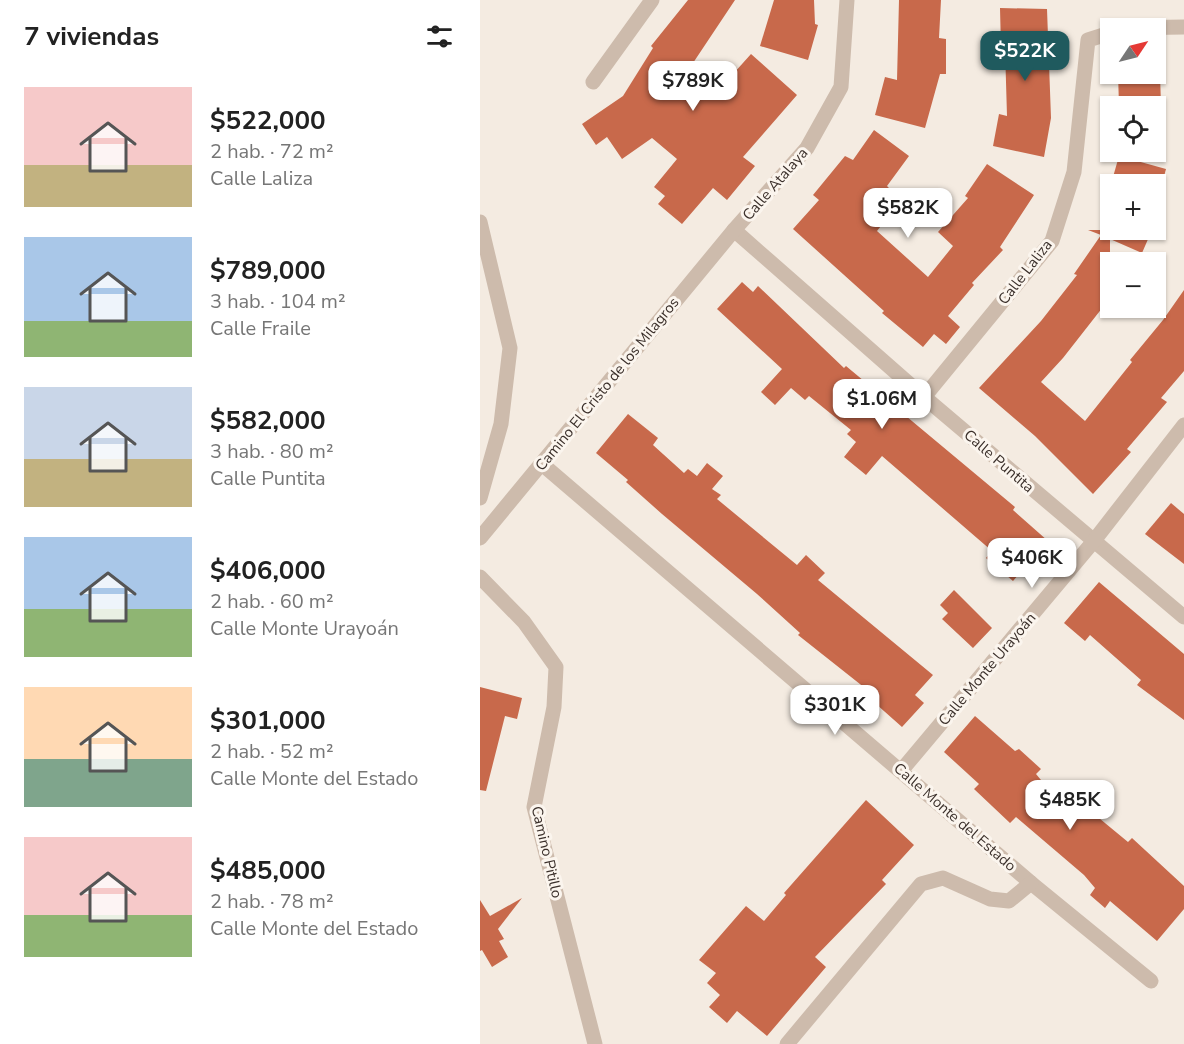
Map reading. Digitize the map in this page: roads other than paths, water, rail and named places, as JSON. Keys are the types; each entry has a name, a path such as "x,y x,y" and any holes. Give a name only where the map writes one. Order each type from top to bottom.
{"street":[{"path":"593,82 652,0"},
{"name":"Calle Atalaya","path":"734,230 807,148 841,87 847,0"},
{"path":"1166,27 1184,27"},
{"name":"Calle Laliza","path":"924,397 1052,241 1074,172 1088,40 1100,36"},
{"path":"480,222 510,348 501,424 480,498"},
{"name":"Calle Puntita","path":"734,230 924,397 1184,617"},
{"name":"Camino El Cristo de los Milagros","path":"480,538 734,230"},
{"name":"Calle Monte Urayoán","path":"902,771 1093,542 1184,425"},
{"name":"Calle Monte del Estado","path":"542,464 1031,883 1151,981"},
{"name":"Camino Pitillo","path":"480,577 524,622 556,667 554,706 534,807 595,1044"},
{"path":"787,1044 921,884 943,878 990,899 1009,901 1031,883"}]}
